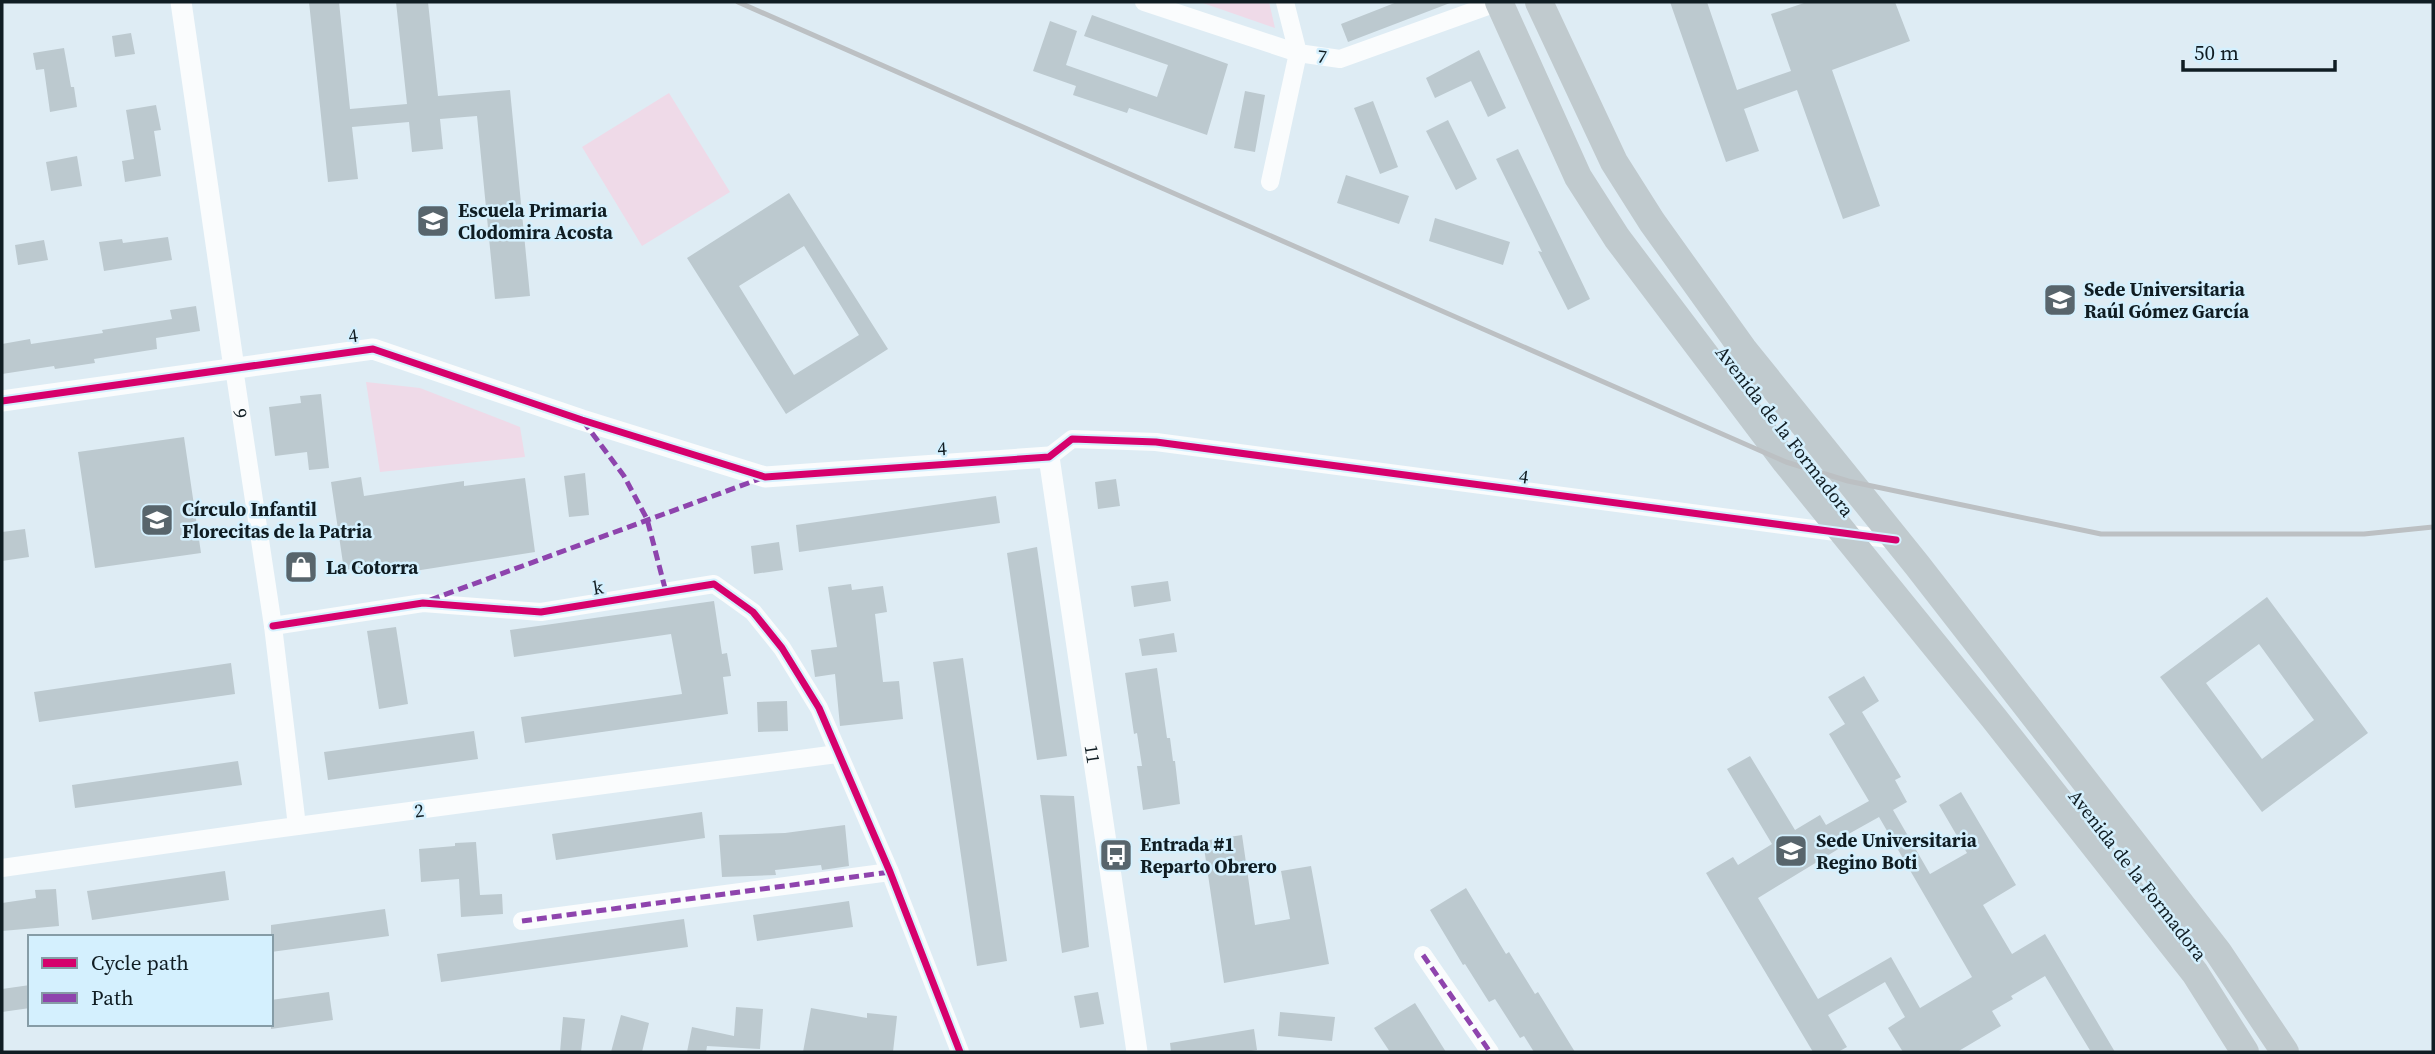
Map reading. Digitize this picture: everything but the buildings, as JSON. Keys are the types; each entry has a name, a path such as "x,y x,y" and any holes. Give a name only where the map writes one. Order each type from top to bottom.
{"main road":[{"name":"Avenida de la Formadora","path":"1499,2 1578,177 1617,238 1786,462 2195,973 2245,1052"},
{"name":"Avenida de la Formadora","path":"1539,2 1614,162 1652,222 1743,349 2218,952 2285,1052"}],"street":[{"name":"9","path":"181,2 273,626 297,826"},
{"name":"7","path":"1144,2 1297,53 1340,59 1499,2"},
{"path":"1270,182 1297,53 1285,2"},
{"name":"4","path":"2,401 373,349 582,420 765,477 1049,457 1072,439 1156,442 1896,540"},
{"name":"11","path":"1049,457 1137,1052"},
{"name":"k","path":"273,626 423,603 541,612 714,584 754,612 782,648 819,708 890,872 960,1052"},
{"name":"2","path":"2,868 838,754"},
{"path":"522,921 890,872"},
{"path":"1423,955 1490,1052"}],"shaded area":[{"path":"1200,2 1269,2 1275,28"},
{"path":"669,93 730,192 642,246 582,147"},
{"path":"366,382 420,388 520,427 525,457 380,472"}],"railway":[{"path":"738,2 1786,462 1848,481 2101,534 2364,534 2433,527"}],"marked path":[{"path":"583,421 624,476 647,519 666,592"},
{"path":"430,600 762,478"},
{"path":"522,921 890,872"},
{"path":"1423,955 1490,1052"}],"cycle path":[{"path":"2,401 373,349 582,420 765,477 1049,457 1072,439 1156,442 1896,540"},
{"path":"273,626 423,603 541,612 714,584 753,612 782,648 819,708 890,872 960,1052"}],"place":[{"name":"Escuela Primaria Clodomira Acosta","path":"433,221"},
{"name":"Sede Universitaria Raúl Gómez García","path":"2060,300"},
{"name":"Círculo Infantil Florecitas de la Patria","path":"157,520"},
{"name":"La Cotorra","path":"301,567"},
{"name":"Sede Universitaria Regino Boti","path":"1791,851"},
{"name":"Entrada #1 Reparto Obrero","path":"1116,855"}]}
